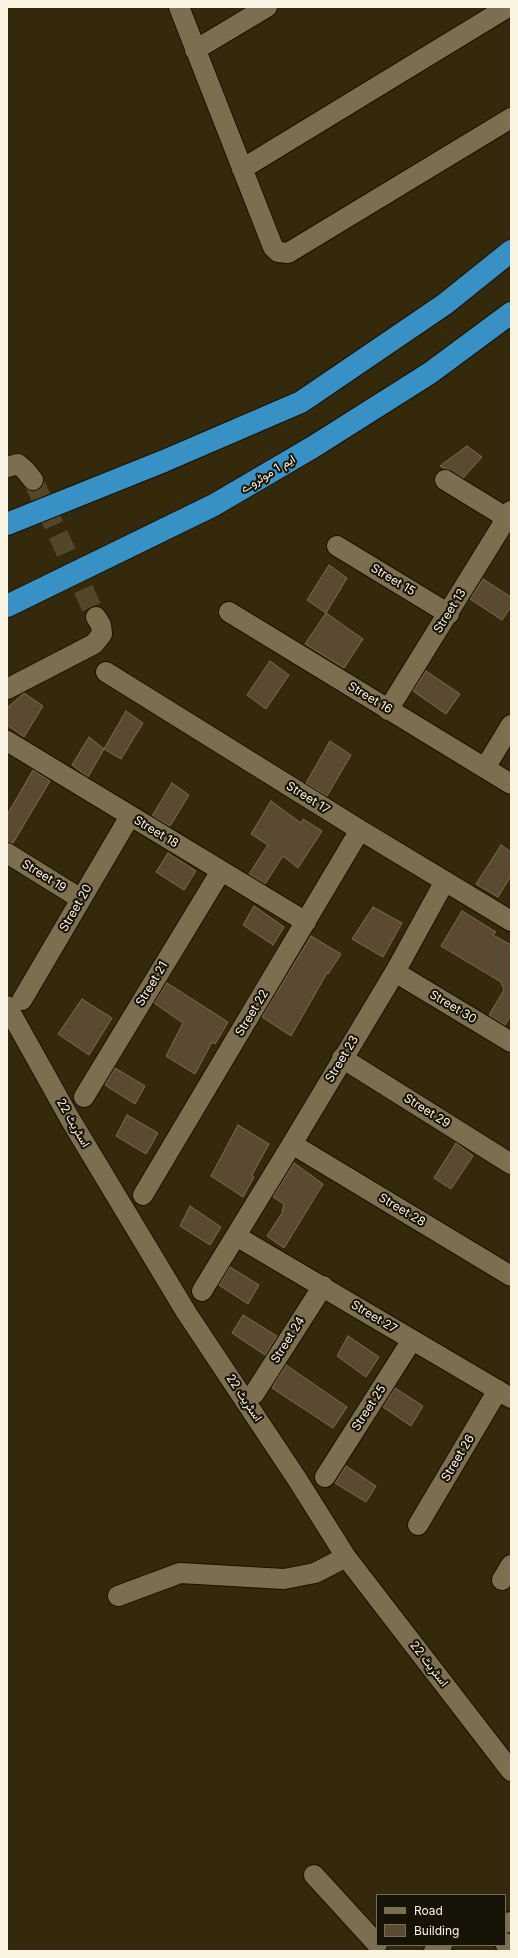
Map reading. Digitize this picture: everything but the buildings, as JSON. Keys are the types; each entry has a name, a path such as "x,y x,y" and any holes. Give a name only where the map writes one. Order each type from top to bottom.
{"highway":[{"path":"7,524 164,461 302,402 445,304 511,251"},
{"name":"ایم 1 موٹروے","path":"7,606 221,501 313,447 430,373 511,313"}],"street":[{"path":"179,7 273,246 278,252 288,253 511,118"},
{"path":"195,50 267,7"},
{"path":"242,169 508,7"},
{"path":"7,467 18,464 33,480"},
{"path":"445,480 509,515"},
{"name":"Street 13","path":"388,710 449,614 509,515"},
{"name":"Street 15","path":"337,546 449,614"},
{"name":"Street 16","path":"229,612 511,784"},
{"path":"7,690 94,644 102,634 101,625 96,617"},
{"name":"Street 17","path":"106,672 360,830 511,921"},
{"path":"486,768 511,725"},
{"name":"Street 18","path":"7,741 306,922"},
{"name":"Street 20","path":"15,1002 81,900 130,816"},
{"name":"Street 22","path":"143,1195 360,830"},
{"name":"Street 19","path":"7,853 81,900"},
{"name":"Street 21","path":"84,1097 220,871"},
{"name":"Street 23","path":"202,1291 395,972 445,881"},
{"name":"Street 30","path":"395,972 511,1042"},
{"name":"اسٹریٹ 22","path":"15,1002 70,1118 186,1312 297,1479 346,1557 511,1771"},
{"name":"Street 29","path":"342,1058 511,1164"},
{"name":"Street 28","path":"292,1144 511,1276"},
{"name":"Street 27","path":"236,1236 504,1394"},
{"name":"Street 24","path":"254,1394 323,1286"},
{"name":"Street 25","path":"325,1477 412,1340"},
{"name":"Street 26","path":"418,1525 504,1394"},
{"path":"118,1596 180,1573 284,1578 315,1573 346,1557"},
{"path":"314,1875 376,1944"}],"tunnel":[{"path":"33,480 96,617"}]}
